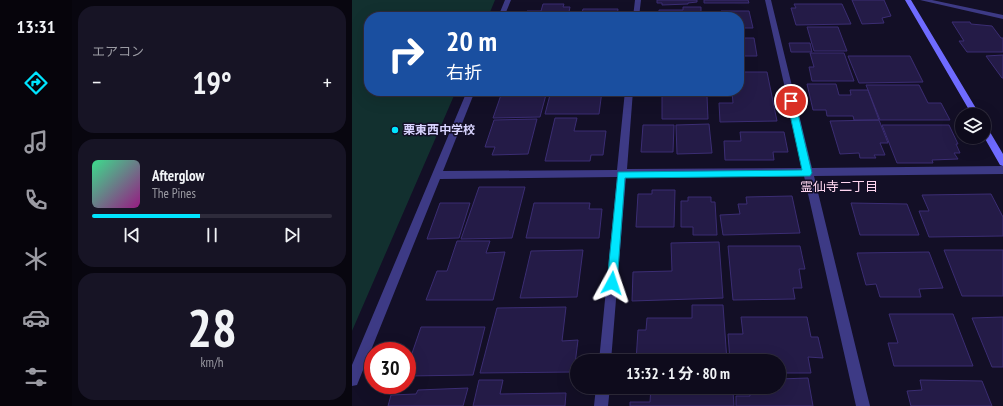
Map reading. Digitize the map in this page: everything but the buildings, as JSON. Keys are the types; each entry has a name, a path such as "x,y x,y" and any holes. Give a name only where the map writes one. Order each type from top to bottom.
{"street":[{"path":"503,12 508,0"},
{"path":"637,12 638,0"},
{"path":"768,0 807,173 863,406"},
{"path":"908,0 972,108"},
{"path":"923,0 1003,17"},
{"path":"352,380 469,96"},
{"path":"606,354 629,96"},
{"path":"991,141 1003,162"},
{"path":"436,175 807,173 1003,170"},
{"path":"601,406 602,394"}],"green space":[{"name":"栗東西中学校","path":"352,0 495,0 490,12 364,12 364,96 454,96 352,331"}],"place":[{"name":"栗東西中学校","path":"395,130"}],"district":[{"name":"霊仙寺二丁目","path":"839,186"}],"route":[{"path":"612,283 621,174 807,173 791,101"}]}
